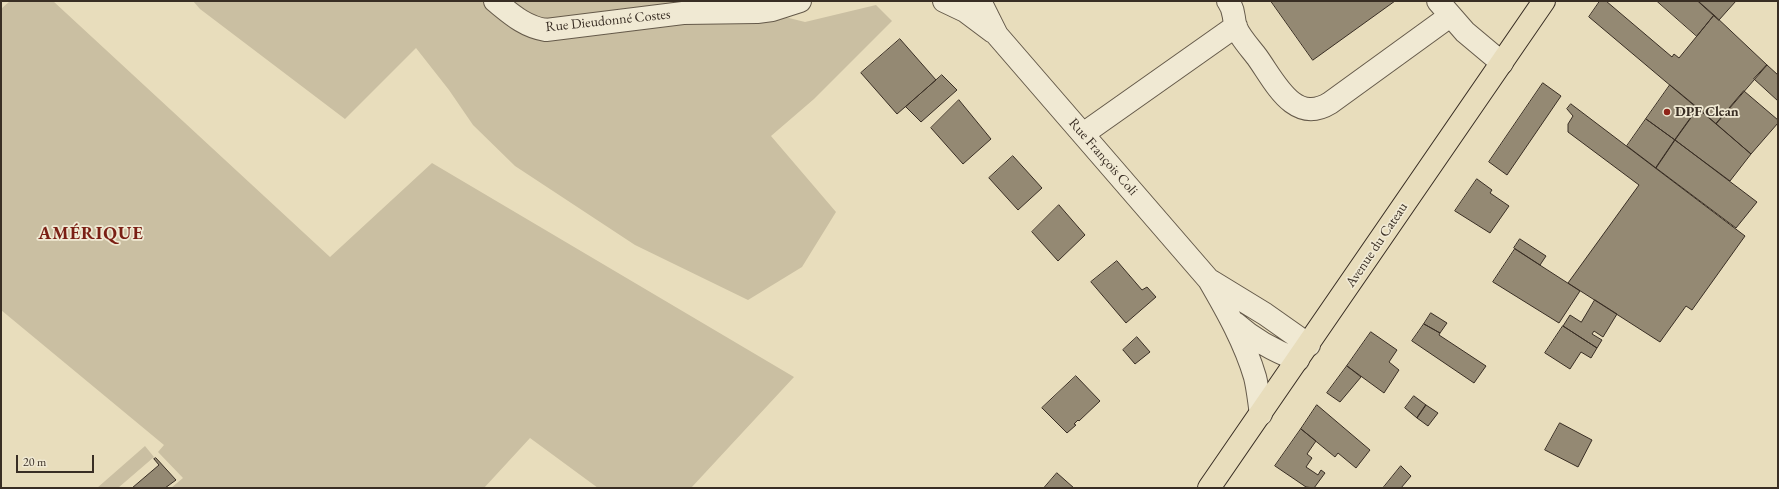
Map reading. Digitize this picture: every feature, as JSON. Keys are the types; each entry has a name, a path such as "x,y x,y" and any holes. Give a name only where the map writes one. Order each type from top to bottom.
{"main road":[{"name":"Avenue du Cateau","path":"1209,488 1544,1"}],"street":[{"name":"Rue Dieudonné Costes","path":"495,1 527,25 546,30 683,13 757,12 772,10 800,1"},
{"name":"Rue Dieudonné Costes","path":"683,13 701,5 705,1"},
{"name":"Rue François Coli","path":"944,1 964,12 997,35 1209,280 1231,320 1250,361 1255,379 1261,414"},
{"name":"Rue François Coli","path":"980,1 997,35"},
{"path":"1228,1 1234,10 1236,26 1289,100 1301,108 1316,110 1330,103 1444,8 1465,32 1502,63"},
{"path":"1083,134 1236,26"},
{"name":"Rue François Coli","path":"1209,280 1265,314 1303,352"},
{"name":"Rue François Coli","path":"1231,320 1268,348 1303,352"}],"shaded area":[{"path":"10,1 53,1 330,257 432,163 794,377 691,488 598,488 530,438 484,488 171,488 183,478 158,452 164,445 1,310 1,9"},
{"path":"193,1 729,1 733,4 805,22 876,5 892,21 814,99 771,136 836,212 802,267 748,300 635,245 515,166 473,125 449,90 416,48 345,119 200,9"},
{"path":"145,446 154,457 118,488 97,488"}],"building":[{"path":"1271,1 1395,1 1313,60"},
{"path":"1600,1 1606,1 1672,57 1674,54 1679,58 1714,15 1767,65 1716,124 1589,17"},
{"path":"1657,1 1698,1 1714,15 1697,36"},
{"path":"1698,1 1736,1 1719,20"},
{"path":"900,39 936,80 897,114 861,73"},
{"path":"1767,65 1778,75 1778,101 1754,79"},
{"path":"942,75 957,90 921,122 906,107"},
{"path":"1543,83 1561,96 1507,175 1489,162"},
{"path":"1670,85 1698,108 1675,140 1646,119"},
{"path":"1744,91 1778,120 1778,123 1751,154 1716,124"},
{"path":"959,100 991,139 963,164 931,128"},
{"path":"1571,104 1745,236 1692,310 1686,306 1660,342 1568,283 1639,185 1568,132 1568,124 1573,116 1567,109"},
{"path":"1698,108 1751,154 1730,181 1675,140"},
{"path":"1646,119 1675,140 1656,168 1627,146"},
{"path":"1675,140 1757,202 1736,228 1656,168"},
{"path":"1013,156 1042,188 1018,210 989,178"},
{"path":"1477,179 1492,190 1490,193 1509,206 1490,233 1455,211"},
{"path":"1059,205 1085,235 1058,261 1032,232"},
{"path":"1520,239 1546,256 1540,265 1514,248"},
{"path":"1515,249 1580,291 1559,323 1493,282"},
{"path":"1117,261 1142,290 1147,287 1156,297 1126,323 1091,282"},
{"path":"1595,300 1617,314 1603,337 1594,331 1592,334 1602,340 1597,348 1563,326 1570,315 1581,322"},
{"path":"1431,313 1447,323 1440,333 1424,324"},
{"path":"1424,324 1440,333 1439,335 1486,366 1474,383 1412,341"},
{"path":"1563,326 1597,348 1591,358 1581,352 1570,369 1545,353"},
{"path":"1371,332 1397,350 1389,362 1399,370 1384,393 1347,366"},
{"path":"1137,337 1150,352 1135,364 1123,350"},
{"path":"1347,366 1361,377 1340,402 1327,393"},
{"path":"1076,376 1100,401 1079,421 1078,420 1074,424 1076,425 1067,433 1042,408"},
{"path":"1414,396 1426,405 1417,418 1405,408"},
{"path":"1317,405 1370,450 1356,468 1338,453 1335,457 1301,429"},
{"path":"1426,405 1438,413 1428,426 1417,418"},
{"path":"1560,423 1592,440 1578,467 1545,450"},
{"path":"1301,429 1316,441 1307,454 1312,458 1306,467 1318,475 1321,470 1325,473 1314,488 1306,487 1275,466"},
{"path":"156,458 176,480 165,488 132,488 159,465 154,459"},
{"path":"1401,466 1411,476 1401,488 1385,488 1384,487"},
{"path":"1057,473 1074,488 1044,488"}],"place":[{"name":"DPF Clean","path":"1667,112"}],"district":[{"name":"AMÉRIQUE","path":"91,234"}]}
